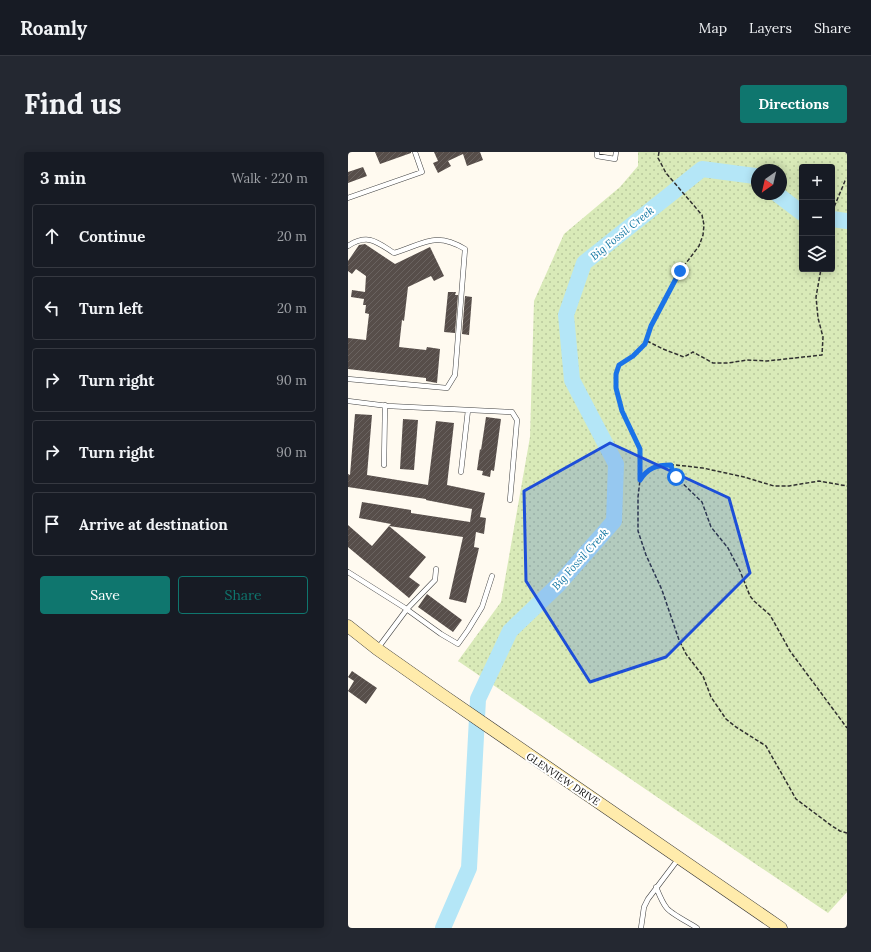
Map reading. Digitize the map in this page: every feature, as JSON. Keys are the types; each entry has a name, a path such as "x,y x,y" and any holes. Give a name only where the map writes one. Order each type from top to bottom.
{"main road":[{"name":"GLENVIEW DRIVE","path":"348,626 377,649 441,694 775,926"}],"lane":[{"path":"348,198 422,172 415,152"},
{"path":"597,152 597,156 615,159 616,152"},
{"path":"348,246 356,240 370,239 394,253 408,249 423,242 433,240 453,242 465,249 455,375 447,388 348,379"},
{"path":"348,401 385,405 512,412 516,420 510,500"},
{"path":"384,465 385,405"},
{"path":"461,472 468,410"},
{"path":"377,649 407,609 435,580 436,569"},
{"path":"348,572 407,609 441,634 458,644 482,607 492,576"},
{"path":"641,928 644,906 656,887 679,858"},
{"path":"656,887 666,908 674,915 680,917 697,928"}],"path":[{"path":"659,152 658,158 666,173 702,215 704,225 703,235 699,246 680,271 671,287 651,326 647,341 633,356 619,365 616,374 616,388 622,411 640,449 638,531 662,590 679,640 686,654 703,676 711,696 726,719 766,746 796,799 832,826 847,833"},
{"path":"835,204 845,181 847,180"},
{"path":"647,341 684,357 693,352 713,362 728,363 747,360 767,361 822,355 823,337 818,318 816,297 820,272"},
{"path":"640,480 645,472 660,465 671,465 703,468 744,477 774,486 789,486 819,481 847,486"},
{"path":"671,465 673,473 676,477 702,502 711,527 728,548 740,571 750,596 770,615 790,651 847,728"}],"highlighted area":[{"path":"610,443 729,498 750,573 666,657 590,682 526,581 524,491"}],"green space":[{"path":"638,152 847,152 847,892 828,913 458,661 501,602 530,437 534,301 564,234 620,187 638,166"}],"building":[{"path":"375,152 411,152 411,153 380,164"},
{"path":"434,152 480,152 483,160 467,166 463,154 448,161 451,166 438,173 433,163 438,161"},
{"path":"363,167 367,176 348,183 348,172"},
{"path":"365,244 395,264 430,247 444,276 434,281 431,276 408,287 399,347 426,350 427,347 440,349 437,383 426,381 426,378 348,369 348,338 366,340 369,314 365,313 366,305 363,305 364,299 351,297 352,290 365,292 366,276 356,269 352,274 348,271 348,261 359,245"},
{"path":"448,292 456,292 455,295 458,295 455,333 444,332"},
{"path":"465,296 472,297 469,335 462,334"},
{"path":"355,414 372,415 367,475 428,485 436,421 454,423 447,485 485,493 480,517 486,518 484,534 476,532 474,547 479,548 466,603 449,599 463,537 389,526 391,524 359,518 362,502 411,510 411,513 470,522 472,509 426,499 348,487 348,474 350,475"},
{"path":"486,417 501,419 494,471 491,470 490,477 482,475 483,471 477,470"},
{"path":"403,419 418,420 414,470 400,469"},
{"path":"348,525 372,546 389,526 426,557 409,577 420,585 409,598 348,547"},
{"path":"427,594 462,620 453,632 418,607"},
{"path":"352,671 377,688 366,704 348,691 354,681 348,677"}],"waterway":[{"name":"Big Fossil Creek","path":"443,928 469,868 478,699 510,631 558,585 614,521 616,464 572,380 566,315 584,263 702,169 751,175"},
{"name":"Big Fossil Creek","path":"785,200 799,211"},
{"name":"Big Fossil Creek","path":"835,219 847,221"}],"route":[{"path":"676,477 673,473 671,465 660,465 645,472 640,480 640,449 622,411 616,388 616,374 619,365 633,356 647,341 651,326 680,271"}]}
